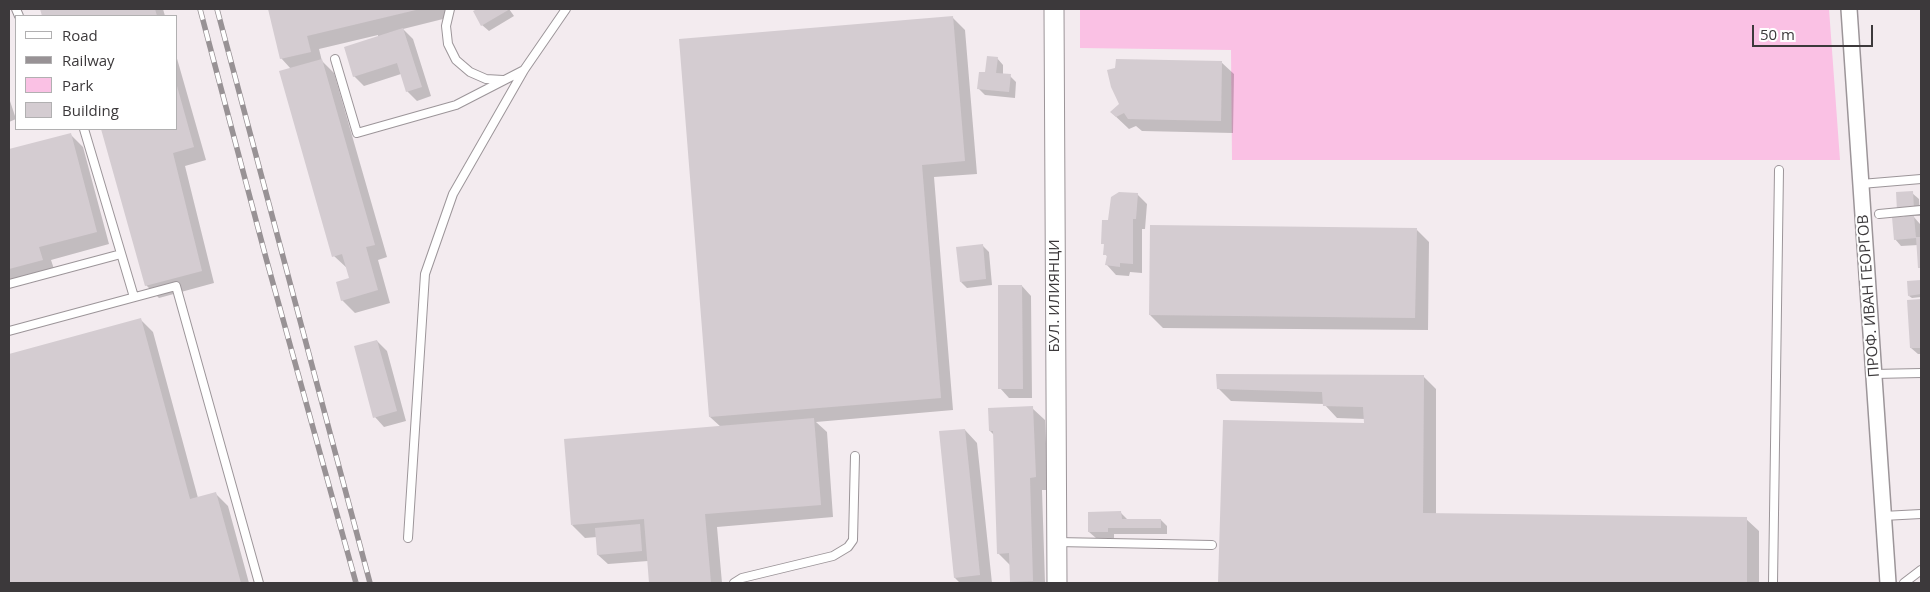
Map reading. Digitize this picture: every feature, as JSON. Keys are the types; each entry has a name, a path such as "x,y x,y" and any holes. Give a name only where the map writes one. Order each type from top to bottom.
{"street":[{"name":"БУЛ. ИЛИЯНЦИ","path":"1054,9 1057,583"},
{"name":"ПРОФ. ИВАН ГЕОРГОВ","path":"1850,9 1888,583"}],"lane":[{"path":"450,9 446,26 448,44 456,60 470,72 486,79 505,80"},
{"path":"408,538 425,274 453,194 524,70 566,9"},
{"path":"335,60 358,133 456,105 524,70"},
{"path":"84,130 134,298"},
{"path":"1773,583 1779,170"},
{"path":"1861,184 1921,179"},
{"path":"1879,214 1921,210"},
{"path":"9,284 121,254"},
{"path":"9,331 176,286 259,583"},
{"path":"1874,374 1921,372"},
{"path":"734,583 742,578 833,556 848,547 853,540 855,456"},
{"path":"1883,516 1921,514"},
{"path":"1057,542 1212,545"},
{"path":"1904,583 1921,570"}],"green space":[{"path":"1080,9 1829,9 1840,160 1232,160 1231,50 1080,48"}],"building":[{"path":"40,9 155,9 157,15 42,15"},
{"path":"268,9 420,9 307,36 311,52 280,59"},
{"path":"477,9 510,9 481,26 473,11"},
{"path":"953,16 965,161 922,165 941,398 709,417 679,39"},
{"path":"403,28 422,87 406,92 397,63 353,77 344,47"},
{"path":"987,56 998,57 996,73 1011,74 1009,92 977,89 979,72 985,72"},
{"path":"322,59 375,245 366,247 378,290 341,301 336,282 349,278 342,254 332,257 279,71"},
{"path":"1116,59 1222,61 1221,121 1128,119 1124,113 1116,117 1110,112 1119,104 1111,87 1107,70 1115,68"},
{"path":"178,90 194,147 173,153 202,271 145,286 101,130 178,130"},
{"path":"71,133 97,232 39,247 43,260 9,269 9,149"},
{"path":"1913,191 1914,210 1897,211 1896,192"},
{"path":"1119,192 1138,193 1136,219 1133,219 1133,264 1120,263 1120,267 1105,265 1107,255 1103,255 1104,244 1101,244 1102,220 1108,220 1111,197"},
{"path":"1914,216 1916,238 1894,240 1892,217"},
{"path":"1150,225 1417,228 1415,318 1149,315"},
{"path":"1916,237 1921,237 1921,268 1918,268"},
{"path":"983,244 986,279 960,282 956,247"},
{"path":"1921,280 1921,294 1908,296 1907,281"},
{"path":"998,285 1022,285 1023,389 998,389"},
{"path":"1921,299 1921,348 1910,348 1907,300"},
{"path":"141,318 190,499 216,492 241,583 9,583 9,354"},
{"path":"377,340 397,411 373,418 354,346"},
{"path":"1216,374 1424,375 1423,513 1747,517 1747,583 1218,583 1223,420 1364,423 1363,407 1323,406 1322,392 1217,389"},
{"path":"1033,406 1036,477 1030,478 1033,581 1010,582 1009,553 997,554 993,431 989,431 988,408"},
{"path":"814,418 821,505 705,514 711,583 649,583 644,519 571,525 564,439"},
{"path":"965,429 980,575 954,578 939,431"},
{"path":"1121,511 1122,519 1161,519 1161,528 1108,528 1108,532 1088,532 1088,512"},
{"path":"640,524 642,551 597,555 595,528"}],"railway":[{"path":"200,9 266,258 356,583"},
{"path":"217,9 370,583"}]}
